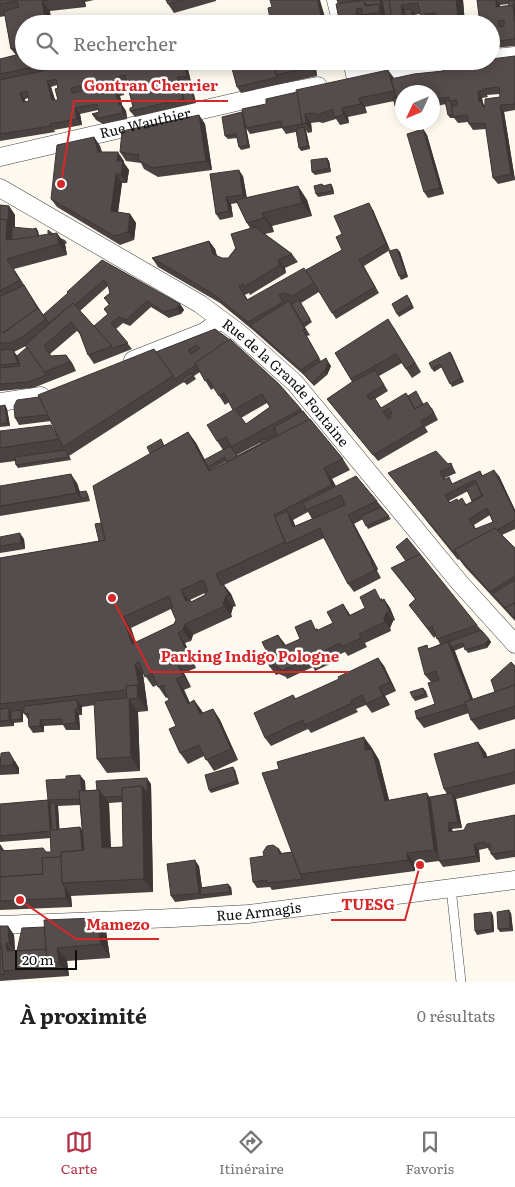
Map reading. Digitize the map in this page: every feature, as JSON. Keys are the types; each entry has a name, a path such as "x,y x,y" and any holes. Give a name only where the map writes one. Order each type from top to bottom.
{"street":[{"path":"336,0 340,15"},
{"path":"500,57 515,56"},
{"path":"354,70 356,79"},
{"name":"Rue Wauthier","path":"0,157 253,98 412,70"},
{"name":"Rue de la Grande Fontaine","path":"0,188 200,304 245,338 295,383 442,562 515,644"},
{"path":"116,367 204,332 221,320"},
{"path":"0,402 36,398 54,391"},
{"name":"Rue Armagis","path":"0,925 241,914 515,880"}],"lane":[{"path":"451,888 461,982"}],"building":[{"path":"0,0 48,0 42,1 44,15 15,15 15,48 11,49 4,11 19,7 17,1 0,4"},
{"path":"166,0 183,0 168,4"},
{"path":"270,0 317,0 321,15 269,15 268,8 272,7"},
{"path":"337,0 364,0 338,3"},
{"path":"364,0 365,6 379,4 380,12 362,15 362,8 356,9 357,15 338,15 336,4"},
{"path":"364,0 380,0 382,8 379,4 367,5"},
{"path":"382,0 389,0 391,15 385,15"},
{"path":"389,0 456,0 458,15 435,15 435,13 420,15 418,3 401,5 403,15 391,15"},
{"path":"477,0 496,0 496,7 513,5 515,39 500,41 500,27 504,26 504,20 500,21 500,15 479,15"},
{"path":"513,0 514,5 509,6 508,1"},
{"path":"411,9 412,15 405,15 404,10"},
{"path":"15,55 15,70 19,70 0,74 0,59"},
{"path":"515,56 515,104 500,105 511,174 493,178 485,123 469,124 467,115 453,117 451,107 457,105 457,100 449,101 449,97 440,99 440,85 395,85 395,92 391,79 443,70 500,70 500,58","holes":["499,87 500,97 485,99 485,107 483,107 482,102 479,102 478,91"]},
{"path":"46,70 185,70 187,76 177,77 183,99 130,111 130,108 133,107 125,75 117,77 120,89 115,90 123,113 99,118 92,114 99,112 97,104 75,108 77,119 50,124 51,126 0,134 0,80","holes":["56,79 58,88 55,89 58,100 52,100 47,81","95,82 96,88 72,93 71,88","27,91 29,101 23,102 20,93"]},
{"path":"232,70 275,70 278,77 237,87"},
{"path":"275,70 298,70 276,75"},
{"path":"388,70 394,91 359,98 361,104 342,108 343,115 334,117 333,109 317,115 313,113 305,114 306,123 302,124 296,90"},
{"path":"189,78 194,100 185,102 179,80"},
{"path":"297,92 302,124 282,128 281,121 246,128 242,109 266,104 266,99"},
{"path":"449,100 452,105 453,115 448,115 445,101"},
{"path":"242,112 248,145 239,147 236,134 225,136 222,117"},
{"path":"199,115 206,161 152,168 138,160 139,155 120,152 122,131"},
{"path":"304,127 308,146 299,148 296,129"},
{"path":"423,130 440,188 424,192 407,134"},
{"path":"94,137 98,152 118,152 117,161 123,161 121,175 116,174 111,211 130,214 128,232 114,236 51,199 57,145"},
{"path":"327,158 329,168 312,172 311,160"},
{"path":"239,170 243,195 226,197 229,211 216,214 210,174"},
{"path":"322,184 323,186 331,184 332,191 316,194 314,186"},
{"path":"298,186 302,203 262,213 264,218 247,223 236,200"},
{"path":"369,203 386,244 359,260 375,287 332,313 306,270 342,250 336,237 342,234 334,216"},
{"path":"0,205 9,206 8,222 7,220 0,219"},
{"path":"0,219 7,220 6,240 57,233 59,244 7,259 20,280 0,291"},
{"path":"12,227 36,228 38,236 12,240"},
{"path":"255,227 292,254 278,260 280,265 244,287 243,284 239,286 247,300 304,268 314,283 292,296 283,293 279,295 283,302 248,322 213,294 152,258 209,241 213,254 222,258 228,258 236,249 231,234"},
{"path":"397,249 406,274 399,276 389,251"},
{"path":"102,260 180,304 177,308 164,312 147,301 126,320 119,317 111,323 128,343 113,348 94,326 108,314 104,309 110,304 104,298 110,293 108,285 104,280 75,305 73,303 49,323 43,315"},
{"path":"24,285 38,308 3,333 0,330 0,295"},
{"path":"407,295 412,305 397,314 392,304"},
{"path":"299,300 310,319 303,324 291,304"},
{"path":"289,301 319,358 301,370 250,325"},
{"path":"73,303 112,346 88,355 79,331 71,322 44,346 51,356 66,355 70,362 44,372 25,345"},
{"path":"38,308 46,319 22,337 10,343 0,343 0,330 3,333"},
{"path":"388,319 415,363 406,369 396,354 351,379 335,353"},
{"path":"215,329 230,340 175,379 156,352","holes":["197,345 200,348 191,354 188,350"]},
{"path":"230,339 279,384 301,409 231,447 226,437 217,441 207,425 233,410 224,393 219,396 208,379 205,381 195,363","holes":["262,394 270,407 246,424 235,409"]},
{"path":"27,347 46,375 28,382 0,384 0,368 20,366 17,356"},
{"path":"12,349 18,363 0,365 0,350"},
{"path":"154,349 173,376 63,447 38,395"},
{"path":"450,352 461,378 450,384 440,364 432,369 429,363"},
{"path":"326,358 328,363 325,371 312,383 303,373"},
{"path":"375,370 384,385 367,395 370,400 374,397 381,408 406,393 415,409 427,402 434,413 421,421 423,426 373,455 327,399 352,382","holes":["389,408 392,413 388,419 383,412"]},
{"path":"191,373 193,376 184,382 182,379"},
{"path":"416,391 423,404 415,409 408,396"},
{"path":"39,397 48,415 15,418 14,406 17,400"},
{"path":"5,405 7,423 0,424 0,406"},
{"path":"303,411 310,420 262,444 260,440 277,434 274,427"},
{"path":"310,419 343,459 324,468 332,485 274,515 285,542 216,574 221,585 223,584 229,595 226,596 223,604 225,606 185,624 183,630 178,633 189,657 177,663 183,676 176,679 188,704 194,700 200,714 213,709 231,749 206,760 199,745 180,753 169,729 176,726 165,702 169,700 164,690 164,685 158,687 152,673 145,677 139,662 135,664 139,688 137,685 126,686 127,690 0,704 0,558 105,540 93,486 188,432 209,471","holes":["203,580 208,591 205,595 191,602 190,600 186,601 181,590","169,596 176,620 174,624 132,644 123,617"]},
{"path":"51,425 59,439 0,448 0,431"},
{"path":"161,439 164,446 150,453 147,447"},
{"path":"262,443 227,462 225,457 208,467 204,460 230,446 237,456"},
{"path":"65,450 69,457 16,465 15,457"},
{"path":"436,451 448,464 451,463 452,466 440,472 444,480 449,477 452,484 480,471 482,476 494,470 515,512 515,520 497,530 495,528 454,550 456,553 454,553 388,473","holes":["475,480 483,496 466,505 462,498 449,503 445,495","487,508 493,522 475,529 469,519"]},
{"path":"71,474 77,493 0,506 0,486"},
{"path":"356,476 377,501 348,515 375,570 348,584 320,528 286,544 275,517 287,511 293,527 345,505 341,495 306,510 303,503"},
{"path":"476,483 482,495 472,501 466,488"},
{"path":"86,491 88,497 81,499 79,492"},
{"path":"381,507 389,516 366,526 361,516"},
{"path":"101,523 105,540 99,541 95,524"},
{"path":"495,528 515,548 515,576 490,592 454,550"},
{"path":"20,533 21,543 0,546 0,537"},
{"path":"407,538 420,554 406,561 396,547"},
{"path":"420,554 477,625 437,639 432,626 428,629 409,605 416,599 391,568"},
{"path":"515,580 515,603 505,608 492,594"},
{"path":"375,589 381,601 384,599 389,611 384,619 385,622 359,634 361,638 342,647 340,643 326,650 328,654 309,663 307,659 281,671 280,668 273,665 270,667 265,655 268,654 262,642 278,635 284,646 300,639 295,627 311,620 316,631 333,623 327,612 343,604 349,616 365,608 360,597"},
{"path":"515,603 515,618 505,608"},
{"path":"481,630 489,639 485,644 465,650 463,643 452,647 448,642"},
{"path":"448,642 471,700 465,702 466,704 417,719 415,711 435,704 428,683 439,680 436,671 425,675 418,648 427,645 428,649"},
{"path":"378,658 390,682 379,687 383,696 366,704 362,695 350,701 352,703 305,725 303,720 265,738 254,713 293,695 295,699 339,679 338,677"},
{"path":"511,662 515,666 515,685 495,692 491,680"},
{"path":"137,685 138,698 129,699 131,757 97,759 94,701 127,698 126,686"},
{"path":"515,685 515,706 471,720 465,702"},
{"path":"423,688 425,694 413,698 410,692"},
{"path":"77,700 78,709 75,709 76,723 62,724 62,719 40,720 40,726 29,727 28,713 24,714 24,706"},
{"path":"9,708 9,720 0,721 0,709"},
{"path":"21,710 21,719 11,720 11,711"},
{"path":"364,737 365,750 372,749 385,801 427,793 434,850 407,853 408,860 300,874 262,773 279,769 277,762"},
{"path":"478,742 484,758 515,749 515,772 444,789 434,754"},
{"path":"9,752 13,759 13,765 0,766 1,753"},
{"path":"233,767 237,781 209,790 205,775"},
{"path":"80,775 82,791 79,791 80,799 48,800 46,780 66,779 66,776"},
{"path":"147,778 148,794 142,786 122,788 123,796 104,797 97,790 96,781"},
{"path":"142,786 144,879 62,883 61,852 84,850 79,791 99,790 102,848 123,847 122,788"},
{"path":"452,793 458,822 448,823 449,832 464,830 467,824 515,815 515,851 491,854 490,844 485,844 485,842 474,844 476,856 439,861 430,797"},
{"path":"48,800 50,830 80,827 82,850 61,852 61,857 42,858 43,874 0,877 0,845 2,851 43,848 46,852 51,852 50,831 0,836 0,804"},
{"path":"50,803 55,803 57,830 52,830"},
{"path":"273,845 279,849 279,854 292,852 303,879 267,883 267,880 253,882 250,858 264,856 263,852 267,846"},
{"path":"61,857 62,883 65,887 66,898 0,901 0,877 43,874 42,858"},
{"path":"195,860 199,893 171,896 167,864"},
{"path":"228,884 230,892 201,895 200,888"},
{"path":"509,910 510,928 498,929 497,912"},
{"path":"491,912 492,929 475,931 474,914"},
{"path":"96,918 101,944 57,948 59,963 47,963 44,920"},
{"path":"0,926 8,926 9,943 6,943 7,951 46,949 47,963 50,968 3,971"},
{"path":"44,927 46,949 17,951 22,928"},
{"path":"0,947 2,947 3,971 5,974 0,974"}],"place":[{"name":"Gontran Cherrier","path":"61,184"},
{"name":"Parking Indigo Pologne","path":"112,598"},
{"name":"TUESG","path":"420,865"},
{"name":"Mamezo","path":"20,900"}]}
